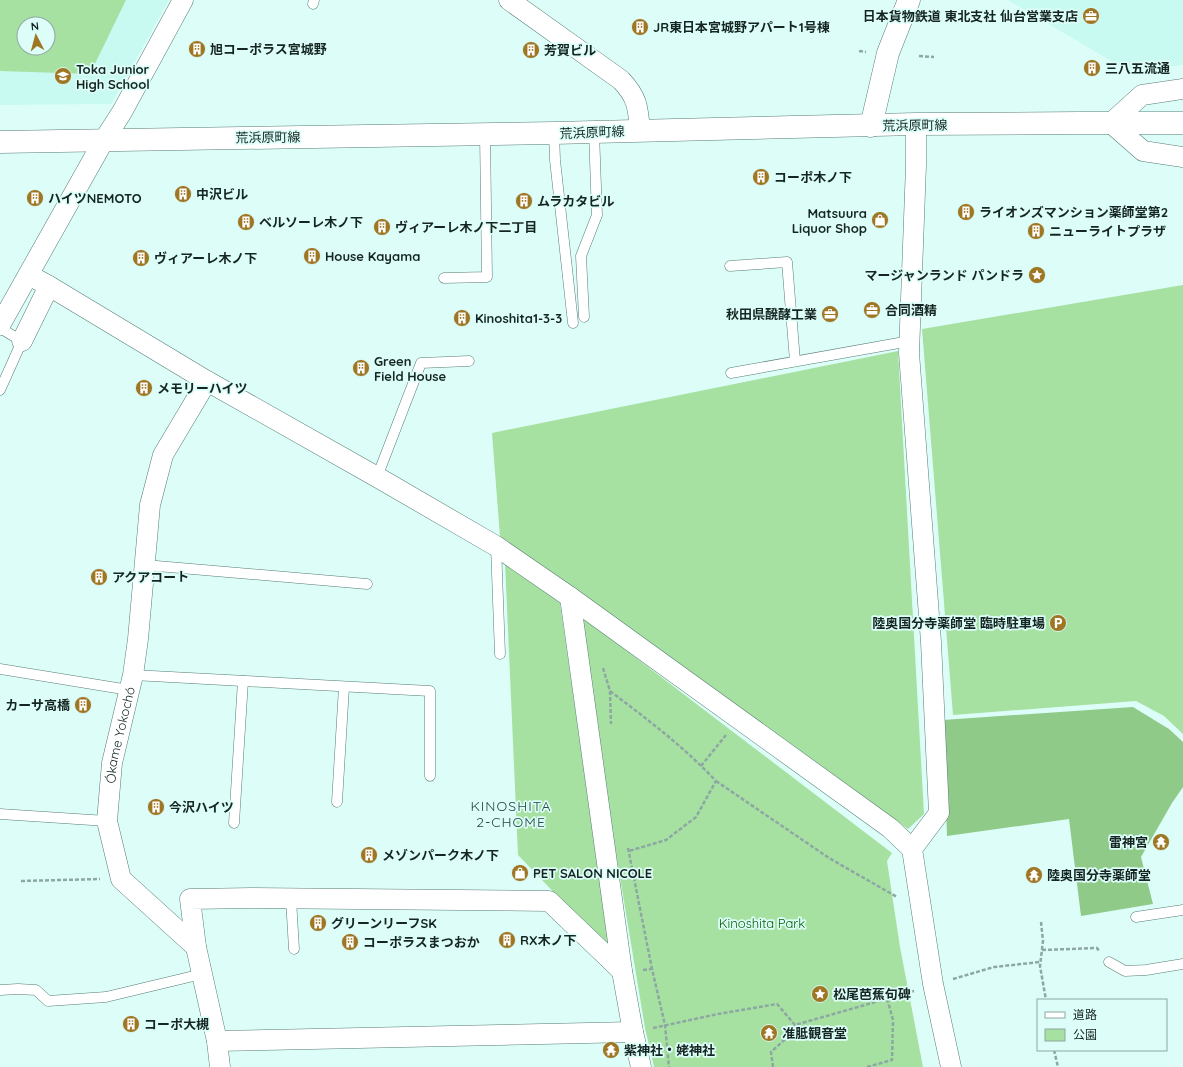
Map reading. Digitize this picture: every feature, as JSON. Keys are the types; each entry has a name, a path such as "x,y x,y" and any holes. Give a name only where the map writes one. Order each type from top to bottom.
{"main road":[{"path":"871,126 888,54 909,0"},
{"name":"荒浜原町線","path":"0,142 554,133 916,124 1183,123"}],"street":[{"path":"0,327 104,140 126,105 183,0"},
{"path":"509,0 621,80 636,101 640,131"},
{"path":"1183,89 1142,95 1111,123 1143,151 1183,157"},
{"path":"912,849 939,813 931,642 910,353 916,124"},
{"path":"29,275 207,381 496,546 570,597 890,828 912,849 933,984 950,1067"},
{"path":"22,341 49,286"},
{"name":"Ókame Yokochó","path":"121,879 107,821 112,763 131,682 145,565 150,505 163,456 207,381"},
{"path":"570,597 622,971 641,1067"},
{"path":"121,879 196,947"},
{"path":"220,1067 217,1041 196,947 190,899 291,898 549,901 622,971"},
{"path":"217,1041 633,1032"}],"lane":[{"path":"584,318 582,256 597,215 594,132"},
{"path":"554,133 555,160 573,323"},
{"path":"444,278 487,277 485,134"},
{"path":"730,266 788,262 795,361"},
{"path":"0,327 22,341 0,390"},
{"path":"731,373 910,342"},
{"path":"377,477 421,363 469,361"},
{"path":"496,546 500,654"},
{"path":"145,565 367,584"},
{"path":"0,669 131,682 243,681 430,691 430,776"},
{"path":"234,823 243,681"},
{"path":"337,802 344,687"},
{"path":"0,814 107,821"},
{"path":"291,898 294,949"},
{"path":"1136,917 1183,910"},
{"path":"1109,962 1125,971 1146,970 1183,964"},
{"path":"0,990 18,988 36,990 48,1001 106,997 202,974"}],"path":[{"path":"859,51 866,52"},
{"path":"919,56 934,57"},
{"path":"610,691 661,730 716,781 829,858 898,897"},
{"path":"701,766 738,719"},
{"path":"629,851 666,840 696,817 716,781"},
{"path":"21,881 121,879"},
{"path":"1041,922 1043,941 1040,966 1046,999"},
{"path":"1042,950 1097,948 1109,962"},
{"path":"795,1025 994,967 1040,962"},
{"path":"622,971 652,969 665,1026 669,1067"},
{"path":"867,1067 892,1060 893,1020 887,998"},
{"path":"633,1032 718,1014 777,1004 795,1025"},
{"path":"774,1067 771,1052 792,1034 795,1025"},
{"path":"1054,1051 1058,1067"}],"shaded area":[{"name":"Toka Junior High School","path":"0,0 169,0 111,104 0,105"},
{"path":"1008,0 1183,0 1183,65 1128,71"}],"green space":[{"path":"0,0 126,0 90,74 0,71"},
{"path":"1183,285 1183,734 1164,716 1136,701 953,715 922,329"},
{"path":"898,351 924,814 908,829 500,537 492,433"},
{"path":"505,563 560,603 610,951 518,855"},
{"name":"Kinoshita Park","path":"576,612 892,853 887,861 900,947 923,1067 654,1067 645,1028"},
{"path":"1133,707 1169,729 1183,742 1183,787 1172,803 1141,857 1153,904 1081,916 1069,819 947,836 943,720"}],"place":[{"name":"日本貨物鉄道 東北支社 仙台営業支店","path":"1091,16"},
{"name":"JR東日本宮城野アパート1号棟","path":"640,27"},
{"name":"旭コーポラス宮城野","path":"197,49"},
{"name":"芳賀ビル","path":"531,50"},
{"name":"三八五流通","path":"1092,68"},
{"name":"Toka Junior High School","path":"63,76"},
{"name":"コーポ木ノ下","path":"761,177"},
{"name":"中沢ビル","path":"183,194"},
{"name":"ハイツNEMOTO","path":"35,198"},
{"name":"ムラカタビル","path":"524,201"},
{"name":"ライオンズマンション薬師堂第2","path":"966,212"},
{"name":"Matsuura Liquor Shop","path":"880,220"},
{"name":"ベルソーレ木ノ下","path":"246,222"},
{"name":"ヴィアーレ木ノ下二丁目","path":"382,227"},
{"name":"ニューライトプラザ","path":"1036,231"},
{"name":"House Kayama","path":"312,256"},
{"name":"ヴィアーレ木ノ下","path":"141,258"},
{"name":"マージャンランド パンドラ","path":"1037,275"},
{"name":"合同酒精","path":"872,310"},
{"name":"秋田県醗酵工業","path":"830,314"},
{"name":"Kinoshita1-3-3","path":"462,318"},
{"name":"Green Field House","path":"361,368"},
{"name":"メモリーハイツ","path":"144,388"},
{"name":"アクアコート","path":"99,577"},
{"name":"陸奥国分寺薬師堂 臨時駐車場","path":"1058,623"},
{"name":"カーサ高橋","path":"83,705"},
{"name":"今沢ハイツ","path":"156,807"},
{"name":"雷神宮","path":"1161,842"},
{"name":"メゾンパーク木ノ下","path":"369,855"},
{"name":"PET SALON NICOLE","path":"520,873"},
{"name":"陸奥国分寺薬師堂","path":"1034,875"},
{"name":"グリーンリーフSK","path":"318,923"},
{"name":"RX木ノ下","path":"507,940"},
{"name":"コーポラスまつおか","path":"350,942"},
{"name":"松尾芭蕉句碑","path":"820,994"},
{"name":"コーポ大槻","path":"131,1024"},
{"name":"准胝観音堂","path":"769,1033"},
{"name":"紫神社・姥神社","path":"611,1050"}],"district":[{"name":"KINOSHITA 2-CHOME","path":"511,814"}]}
